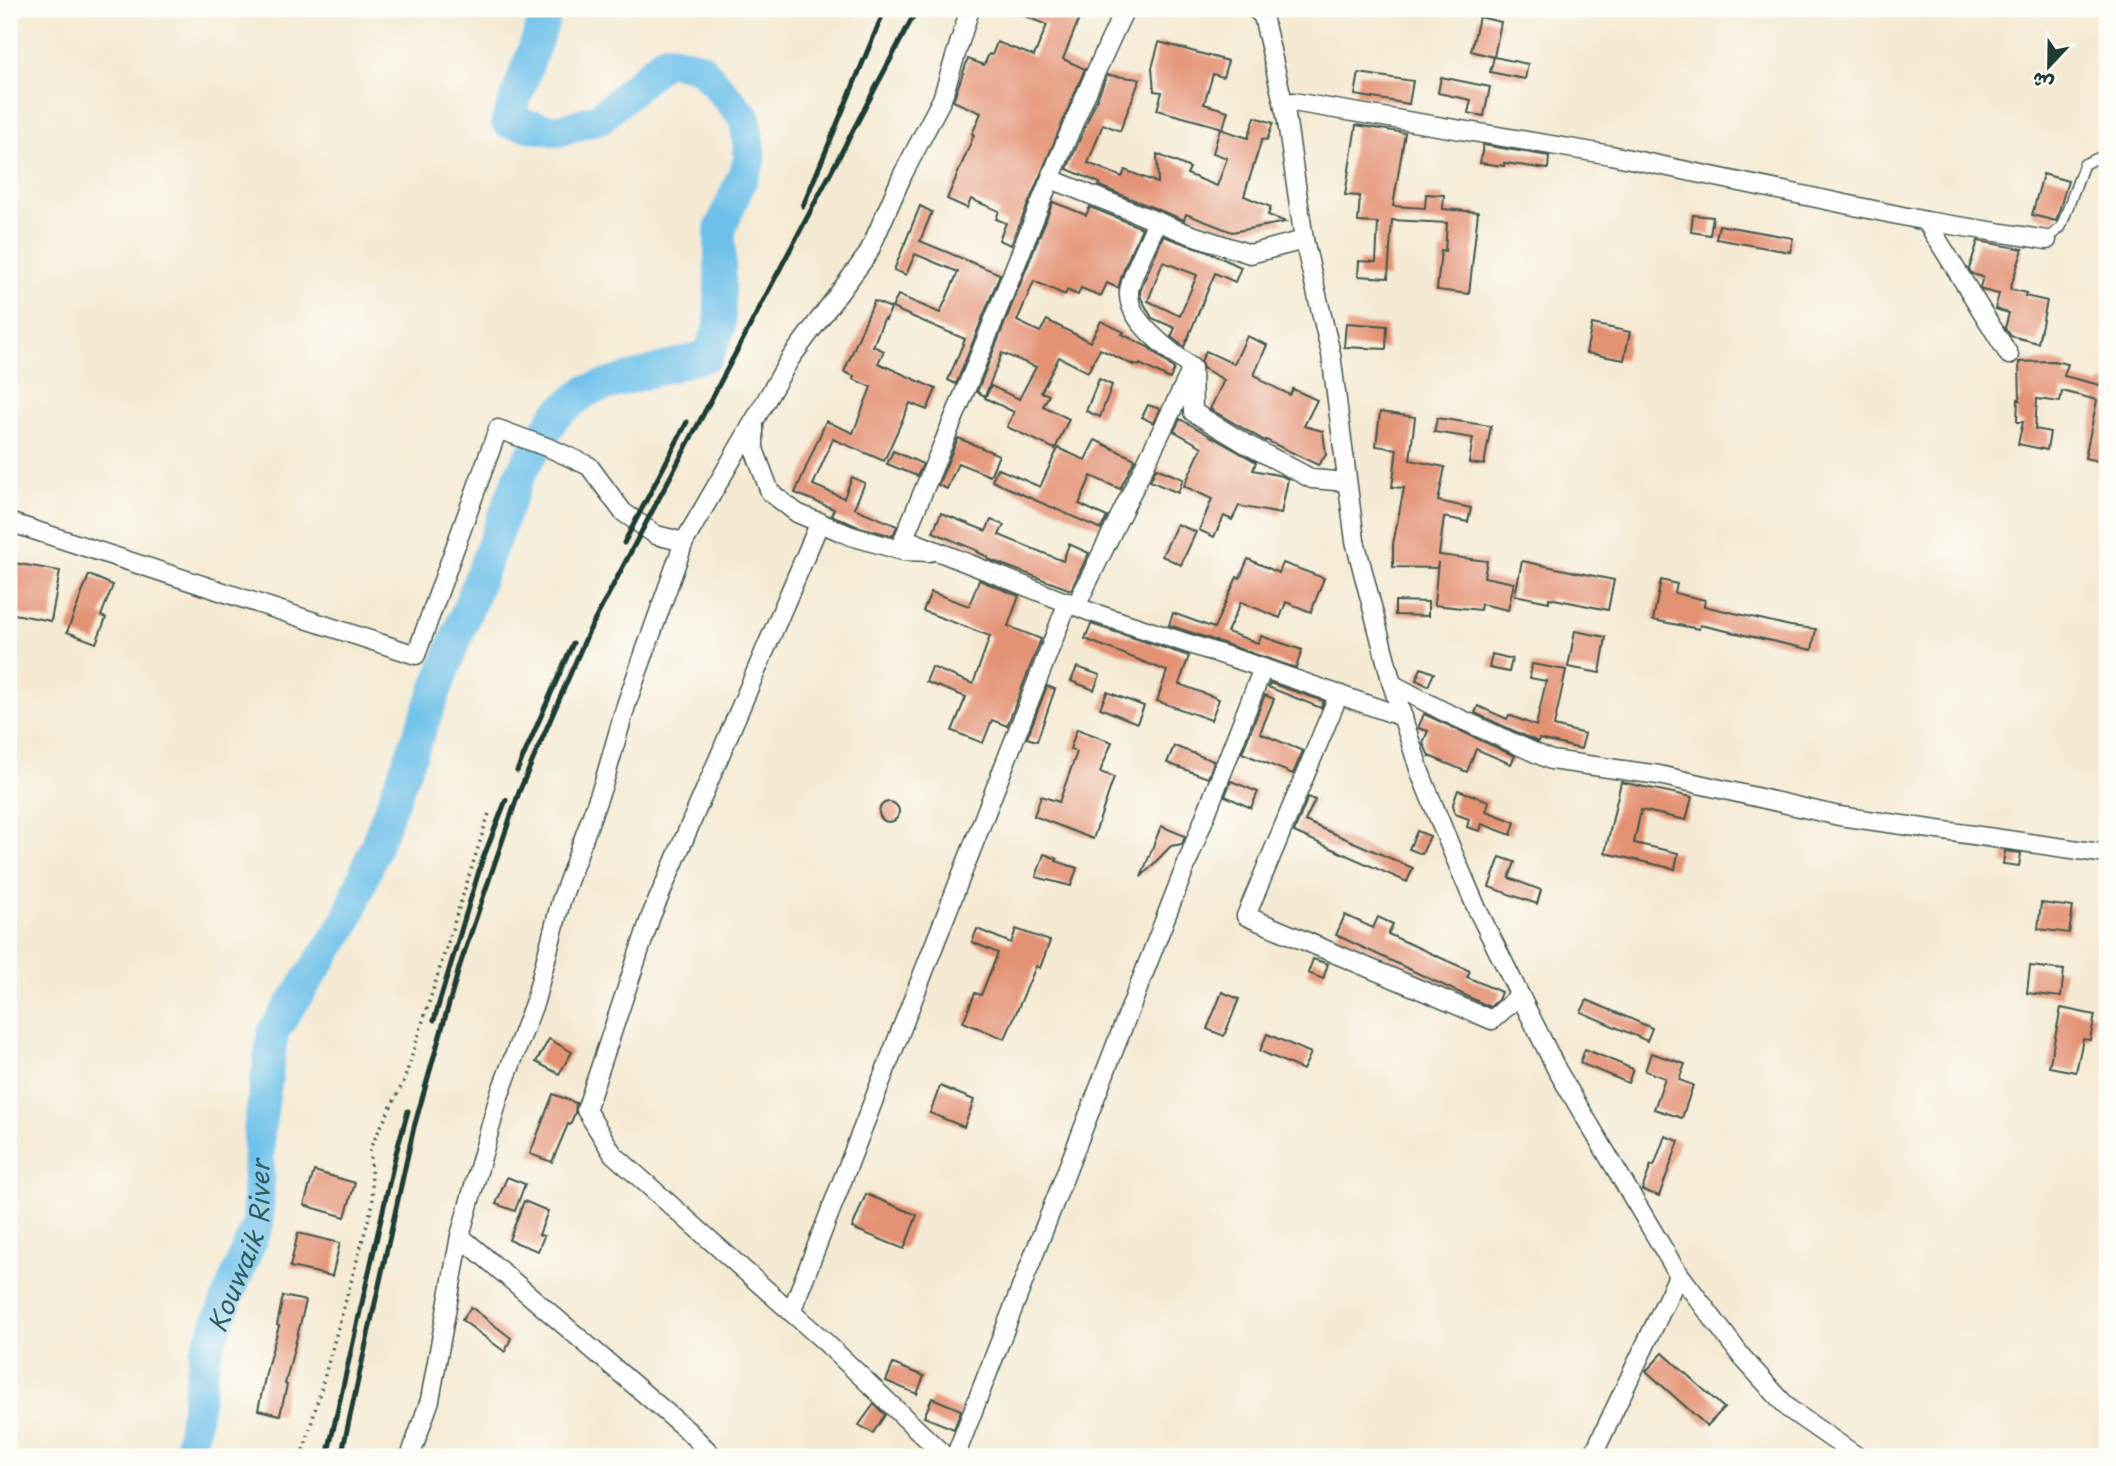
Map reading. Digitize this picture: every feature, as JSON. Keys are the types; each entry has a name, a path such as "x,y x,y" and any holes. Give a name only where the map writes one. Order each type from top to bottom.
{"street":[{"path":"410,1457 430,1400 460,1236 499,1096 535,1001 561,901 604,782 627,702 684,542 790,359 868,254 903,174 942,99 970,9"},
{"path":"1125,9 1099,62 904,538 1072,604 1403,717"},
{"path":"1255,9 1263,16 1284,108 1304,240 1331,354 1354,541 1392,684 1422,775 1453,853 1477,909 1557,1070 1679,1274 1742,1357 1789,1409 1858,1457"},
{"path":"1284,108 1293,102 1611,155 1926,221 2046,240"},
{"path":"1051,179 1157,221 1251,254 1304,240"},
{"path":"1157,221 1129,290 1131,310 1159,342 1192,368"},
{"path":"1926,221 2009,355"},
{"path":"1192,368 1193,412 1312,479 1347,482"},
{"path":"791,1312 1072,604 1192,368"},
{"path":"754,420 754,449 770,492 797,513 850,536 902,551 941,552"},
{"path":"9,522 416,654 498,429 552,449 589,467 623,512 656,535 684,542"},
{"path":"820,523 651,916 586,1110 613,1154 824,1341 946,1457"},
{"path":"955,1457 1263,668"},
{"path":"1392,684 1443,712 1551,760 1659,775 1839,816 2107,854"},
{"path":"1339,694 1246,916 1492,1020 1520,995"},
{"path":"460,1236 688,1431 714,1457"},
{"path":"1592,1457 1679,1274"}],"lane":[{"path":"2046,240 2061,227 2084,164 2107,154"}],"path":[{"path":"302,1457 373,1203 370,1148 404,1081 489,813"}],"building":[{"path":"1007,9 1083,9 1063,59 1085,69 1011,245 999,240 1006,223 996,219 999,211 971,199 967,208 947,199 981,113 953,101 968,59 984,65 997,42 1034,56 1047,25"},
{"path":"1479,17 1501,22 1494,57 1471,51"},
{"path":"1159,42 1228,61 1223,77 1213,74 1204,104 1228,111 1223,128 1157,110 1162,92 1154,91 1152,68"},
{"path":"1494,57 1528,64 1525,79 1490,72"},
{"path":"1359,73 1413,81 1409,104 1355,95"},
{"path":"1107,75 1140,79 1120,131 1103,124 1088,163 1122,177 1125,170 1158,183 1157,154 1190,168 1187,174 1217,186 1227,158 1213,153 1220,129 1248,138 1255,117 1273,123 1267,140 1262,139 1244,196 1271,207 1268,215 1286,222 1232,232 1186,214 1184,220 1099,186 1100,183 1067,169"},
{"path":"1441,77 1490,87 1484,116 1468,113 1471,100 1438,93"},
{"path":"1356,125 1405,133 1393,206 1425,208 1426,194 1444,195 1443,209 1478,212 1469,294 1437,290 1441,250 1445,251 1447,223 1392,220 1388,278 1358,276 1359,261 1376,262 1378,223 1358,222 1360,196 1345,195"},
{"path":"1483,145 1549,156 1548,169 1504,163 1504,166 1480,163"},
{"path":"2043,174 2068,181 2056,221 2032,215"},
{"path":"1053,202 1086,215 1090,207 1142,228 1118,288 1107,283 1101,296 1081,288 1078,295 1067,290 1065,295 1034,281 1017,321 1040,332 1047,320 1090,342 1101,321 1148,347 1174,369 1170,379 1100,349 1088,372 1059,357 1041,392 1049,395 1043,406 1069,419 1055,449 1007,427 1014,412 985,398 991,386 1019,399 1036,367 1002,353 985,396 977,392"},
{"path":"920,206 932,212 920,241 1000,274 956,384 948,380 965,339 892,308 898,295 940,313 958,272 915,254 906,275 894,270"},
{"path":"1693,215 1713,217 1710,235 1691,232"},
{"path":"1719,225 1793,238 1790,252 1716,239"},
{"path":"1163,236 1241,267 1235,282 1215,273 1184,347 1171,337 1175,328 1152,318 1141,298 1140,292","holes":["1163,262 1197,275 1180,316 1148,301"]},
{"path":"1978,241 2023,249 2010,289 2047,301 2038,343 2011,336 2005,328 2009,313 1995,309 1999,294 1982,290 1980,287 1983,277 1972,274 1969,269"},
{"path":"874,301 891,308 873,346 884,351 878,363 936,389 927,410 910,403 884,461 833,439 813,485 844,498 852,477 865,483 854,508 897,526 893,536 856,526 831,515 834,509 795,493 826,421 853,433 871,387 844,372"},
{"path":"1346,323 1387,326 1386,349 1344,347"},
{"path":"1592,324 1630,332 1624,360 1586,353"},
{"path":"1247,336 1267,345 1254,375 1290,395 1293,389 1317,400 1304,426 1323,431 1326,455 1318,465 1265,441 1210,409 1224,380 1203,368 1201,361 1206,351 1234,364"},
{"path":"2053,361 2068,364 2064,376 2100,385 2101,382 2107,382 2107,463 2085,458 2097,400 2062,391 2060,402 2037,399 2035,429 2050,432 2047,450 2018,444 2023,422 2017,422 2018,399 2020,400 2019,362"},
{"path":"1099,379 1112,385 1100,417 1086,411"},
{"path":"1148,405 1160,409 1153,423 1142,417"},
{"path":"1380,412 1415,417 1410,460 1445,467 1438,501 1471,508 1468,522 1444,517 1439,555 1487,561 1484,577 1514,583 1508,610 1481,604 1480,610 1434,605 1438,562 1437,568 1393,567 1393,544 1404,488 1392,487 1397,449 1376,446"},
{"path":"1437,418 1491,426 1484,465 1469,463 1473,438 1434,432"},
{"path":"1180,419 1256,462 1253,470 1288,479 1281,514 1239,506 1232,520 1224,516 1214,537 1199,530 1212,499 1184,486 1202,447 1174,431"},
{"path":"958,438 999,455 990,476 958,463 947,489 938,485"},
{"path":"1095,440 1135,459 1120,489 1091,476 1079,504 1107,517 1101,529 992,481 997,468 1040,487 1058,448 1085,460"},
{"path":"893,451 923,464 917,476 887,464"},
{"path":"1156,468 1183,479 1178,493 1150,481"},
{"path":"941,513 986,531 991,520 1004,525 999,535 1063,561 1069,544 1089,553 1071,590 988,559 978,551 933,532"},
{"path":"1177,524 1196,532 1181,565 1162,556"},
{"path":"1248,559 1279,573 1283,563 1324,578 1311,612 1286,602 1280,618 1241,602 1227,632 1258,643 1261,636 1302,650 1296,668 1169,625 1173,613 1214,628"},
{"path":"1522,561 1614,580 1608,610 1549,598 1549,602 1515,595"},
{"path":"14,563 60,571 51,621 9,613 9,591"},
{"path":"89,575 113,585 101,616 106,618 96,643 67,632"},
{"path":"979,580 1019,596 1008,626 1041,639 1007,726 992,720 983,743 952,731 966,697 926,682 932,667 973,684 990,636 923,611 931,592 969,606"},
{"path":"1661,580 1677,584 1675,593 1705,600 1704,606 1790,626 1816,629 1812,650 1700,625 1699,629 1653,620"},
{"path":"1395,601 1428,602 1428,616 1395,615"},
{"path":"1091,624 1189,656 1179,684 1219,699 1211,720 1157,701 1167,671 1085,639"},
{"path":"1575,631 1606,637 1600,673 1568,667"},
{"path":"1492,654 1512,659 1509,672 1489,668"},
{"path":"1532,664 1566,670 1554,726 1585,734 1581,749 1539,739 1538,742 1475,713 1478,706 1507,719 1509,715 1536,726 1546,681 1530,678"},
{"path":"1077,667 1100,675 1094,690 1071,681"},
{"path":"1421,668 1434,673 1428,686 1416,680"},
{"path":"1270,683 1324,701 1321,708 1268,687"},
{"path":"1047,686 1055,689 1037,741 1027,738"},
{"path":"1107,692 1144,706 1137,723 1100,708"},
{"path":"1265,695 1274,699 1260,733 1303,751 1293,774 1242,753"},
{"path":"1424,714 1515,756 1511,764 1476,749 1467,772 1429,756 1423,743 1428,731 1418,728"},
{"path":"1077,729 1112,742 1100,772 1114,777 1093,839 1034,816 1041,796 1059,802 1077,752 1070,749"},
{"path":"1174,746 1214,761 1208,778 1167,763"},
{"path":"1231,781 1258,792 1251,808 1225,796"},
{"path":"1621,782 1692,797 1686,820 1641,810 1634,843 1678,853 1675,869 1605,853"},
{"path":"1458,790 1489,801 1486,811 1515,822 1511,835 1482,824 1480,831 1467,827 1469,819 1455,814 1453,804"},
{"path":"1308,797 1315,800 1305,821 1413,868 1407,882 1294,832"},
{"path":"889,802 896,805 899,812 896,819 889,822 882,819 879,812 882,805"},
{"path":"1161,826 1185,836 1182,844 1171,846 1141,877"},
{"path":"1417,831 1430,836 1422,854 1409,849"},
{"path":"2005,851 2021,853 2019,866 2003,864"},
{"path":"1044,854 1077,868 1071,886 1036,877"},
{"path":"1500,857 1515,862 1509,878 1541,890 1537,904 1489,887"},
{"path":"2041,903 2073,907 2069,933 2038,929"},
{"path":"1345,915 1373,928 1378,917 1393,924 1388,934 1470,971 1467,977 1501,992 1498,1000 1490,1007 1336,935"},
{"path":"977,929 1011,943 1016,929 1050,941 1040,968 1036,966 1005,1039 963,1022 975,993 981,995 998,953 972,942"},
{"path":"1313,959 1328,964 1323,979 1308,973"},
{"path":"2030,966 2064,970 2061,997 2027,993"},
{"path":"1222,992 1239,999 1224,1036 1207,1029"},
{"path":"1587,1000 1652,1028 1647,1041 1581,1012"},
{"path":"2061,1008 2095,1015 2090,1040 2083,1039 2076,1072 2049,1067"},
{"path":"1267,1034 1311,1053 1303,1070 1260,1051"},
{"path":"549,1039 572,1052 559,1074 536,1062"},
{"path":"1585,1049 1633,1069 1628,1083 1580,1063"},
{"path":"1651,1053 1685,1064 1679,1080 1693,1085 1682,1118 1654,1109 1665,1078 1645,1071"},
{"path":"940,1086 974,1100 964,1127 930,1113"},
{"path":"553,1094 576,1103 575,1113 552,1162 530,1154"},
{"path":"1665,1136 1679,1141 1659,1196 1642,1190"},
{"path":"314,1171 355,1183 345,1217 304,1205"},
{"path":"507,1177 525,1184 515,1211 496,1204"},
{"path":"866,1194 917,1215 904,1249 852,1228"},
{"path":"524,1201 548,1211 539,1235 544,1236 538,1251 509,1240"},
{"path":"298,1233 340,1243 332,1276 290,1267"},
{"path":"283,1296 306,1301 280,1415 258,1410 279,1326 277,1325"},
{"path":"471,1307 511,1338 505,1352 462,1320"},
{"path":"1663,1353 1724,1408 1707,1426 1646,1371"},
{"path":"893,1364 924,1376 917,1394 886,1381"},
{"path":"932,1398 961,1410 954,1429 924,1417"},
{"path":"874,1404 885,1415 873,1433 859,1425"}],"waterway":[{"name":"Kouwaik River","path":"189,1457 205,1354 258,1223 259,1132 273,1032 346,922 520,474 555,416 586,391 708,355 720,327 720,229 750,159 745,118 700,67 666,59 600,118 558,131 507,122 546,15 545,9"}],"railway":[{"path":"803,206 885,9"},
{"path":"341,1457 414,1127 460,965 519,792 588,633 917,9"},
{"path":"624,543 687,422"},
{"path":"517,771 573,643"},
{"path":"434,1020 482,861 506,800"},
{"path":"327,1457 396,1153 408,1111"}]}
